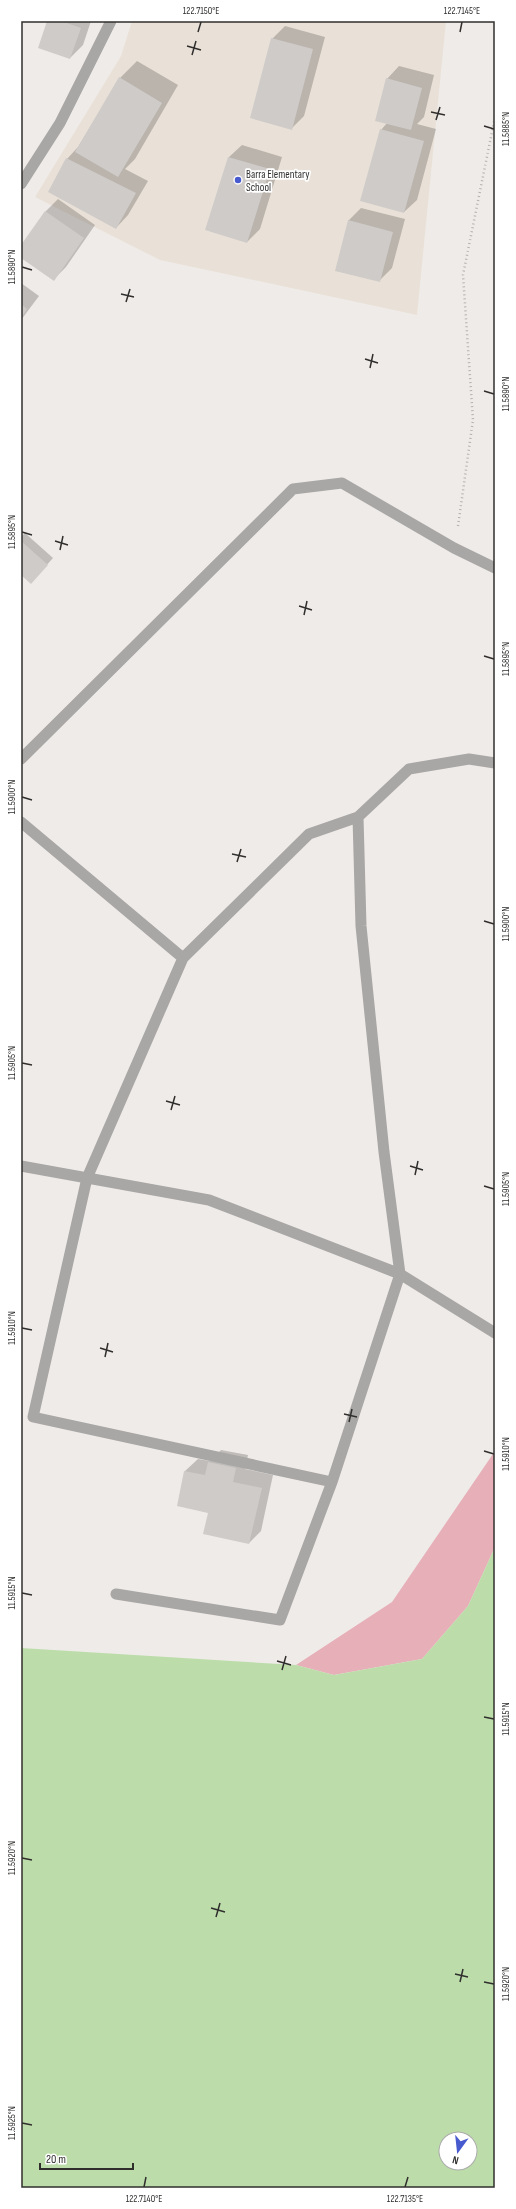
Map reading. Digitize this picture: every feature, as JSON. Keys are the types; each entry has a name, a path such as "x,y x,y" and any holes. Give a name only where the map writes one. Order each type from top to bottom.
{"street":[{"path":"21,184 60,123 111,21"},
{"path":"21,759 293,489 342,483 454,548 495,568"},
{"path":"332,1482 33,1416 87,1178 183,958 309,834 358,817 409,769 469,759 495,763"},
{"path":"116,1594 280,1620 332,1482 400,1274 384,1152 361,926 358,817"},
{"path":"21,822 183,958"},
{"path":"21,1166 209,1200 400,1274 495,1333"}],"path":[{"path":"454,548 473,420 463,275 495,117"}],"shaded area":[{"name":"Barra Elementary School","path":"132,21 446,21 417,315 160,260 35,197 121,56"},
{"path":"495,1451 495,1547 468,1606 422,1659 334,1675 296,1665 392,1602"},
{"path":"495,1547 495,2188 21,2188 21,1648 296,1665 334,1675 422,1659 468,1606"}],"building":[{"path":"47,21 61,21 81,28 70,59 38,48"},
{"path":"271,38 313,49 292,130 250,118"},
{"path":"119,77 162,103 118,177 75,152"},
{"path":"386,78 422,88 411,130 375,121"},
{"path":"380,129 424,141 404,213 360,201"},
{"path":"228,157 270,169 247,243 205,230"},
{"path":"66,158 136,193 116,229 48,192"},
{"path":"45,211 84,238 54,281 21,258 21,245"},
{"path":"348,220 393,232 380,282 335,271"},
{"path":"21,304 27,309 21,318"},
{"path":"21,541 48,565 31,584 21,575"},
{"path":"208,1462 236,1468 233,1482 262,1488 249,1544 203,1534 208,1513 177,1506 184,1471 205,1475"}],"place":[{"name":"Barra Elementary School","path":"238,180"}]}
